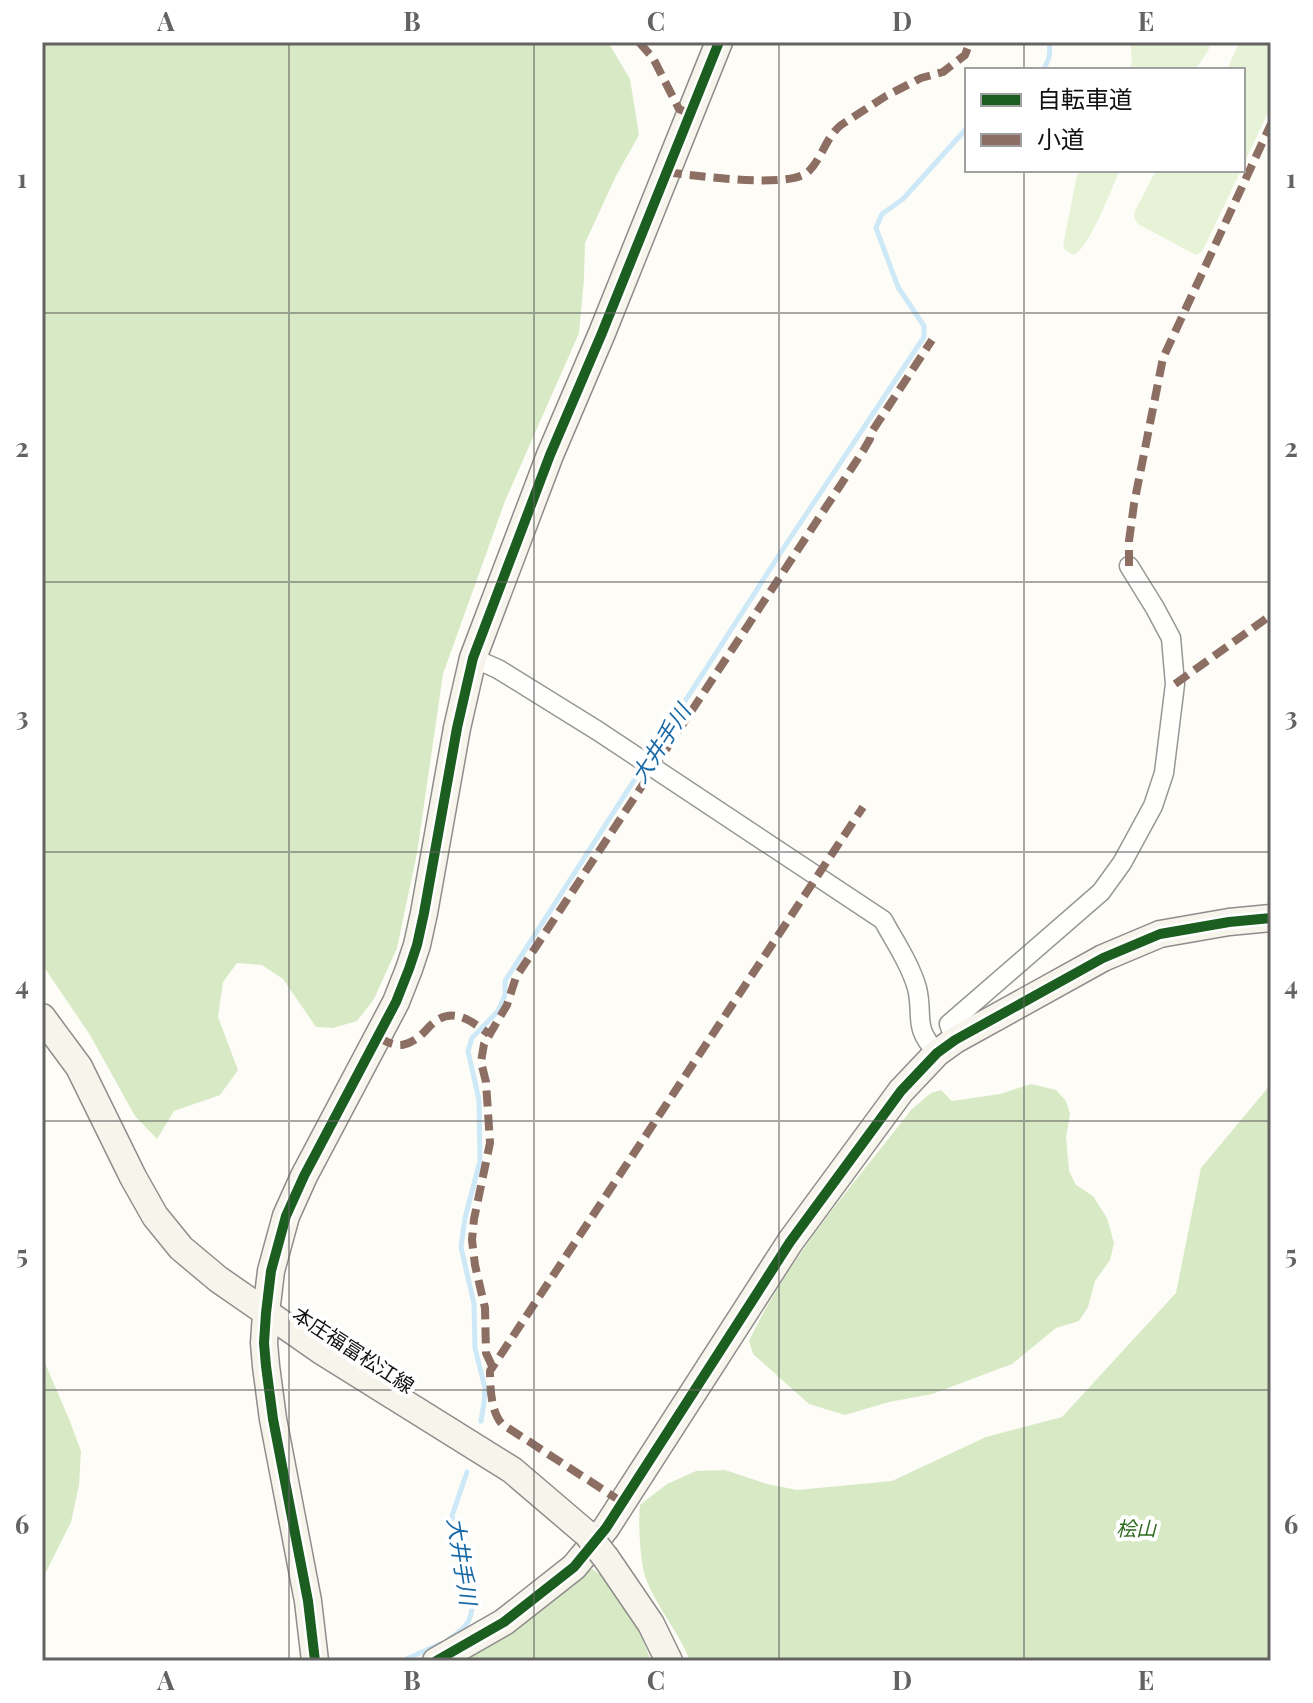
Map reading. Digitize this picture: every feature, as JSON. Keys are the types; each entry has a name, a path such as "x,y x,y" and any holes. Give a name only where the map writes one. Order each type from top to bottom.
{"street":[{"path":"315,1661 308,1601 267,1379 264,1343 271,1271 286,1216 396,1002 417,945 473,658 550,455 719,42"},
{"path":"946,1046 949,1024 1101,892 1122,863 1153,806 1164,773 1175,684 1171,638 1129,566"},
{"path":"473,658 498,669 598,731 883,920 906,961 917,990 919,1022 926,1041 946,1046"},
{"path":"436,1661 504,1622 574,1567 606,1528 790,1242 901,1091 946,1046 1103,958 1160,934 1271,918"},
{"name":"本庄福富松江線","path":"42,1017 79,1067 133,1177 155,1216 181,1248 218,1279 323,1352 512,1470 587,1534 651,1624 669,1661"}],"green space":[{"path":"42,42 608,42 630,79 639,135 585,243 579,333 505,501 443,674 417,853 397,948 374,999 357,1021 333,1028 316,1027 283,979 262,965 237,963 223,982 218,1017 238,1070 220,1095 174,1111 157,1139 135,1116 90,1035 42,964"},
{"path":"1130,42 1211,42 1196,68 1130,68"},
{"path":"1239,42 1271,42 1271,106 1245,162 1245,68 1228,68"},
{"path":"1078,172 1119,172 1087,241 1074,255 1063,246"},
{"path":"1155,172 1240,172 1203,250 1196,255 1138,224 1135,211"},
{"path":"1031,1084 1056,1090 1066,1101 1070,1114 1066,1137 1069,1171 1076,1185 1093,1196 1107,1218 1114,1243 1110,1260 1095,1281 1088,1307 1079,1321 1056,1328 1012,1364 932,1394 845,1415 809,1404 753,1354 749,1341 783,1279 803,1250 911,1110 931,1093 941,1090 952,1101 1000,1094"},
{"name":"桧山","path":"1271,1084 1271,1661 690,1661 646,1579 640,1542 640,1505 667,1484 696,1471 725,1470 797,1490 892,1481 986,1437 1062,1417 1176,1293 1201,1168"},
{"path":"42,1356 81,1451 79,1485 71,1522 42,1580"},
{"path":"592,1569 622,1598 651,1661 458,1661 573,1576"}],"waterway":[{"name":"大井手川","path":"1044,68 1049,57 1049,42"},
{"name":"大井手川","path":"481,1421 485,1388 475,1348 474,1304 461,1247 480,1161 479,1100 468,1051 472,1038 498,1011 505,995 505,981 783,549 924,337 924,326 898,287 876,228 882,214 903,199 965,130"},
{"name":"大井手川","path":"449,1639 466,1625 472,1611 452,1516 467,1472"},
{"name":"大井手川","path":"402,1661 440,1644"}],"marked path":[{"path":"639,42 653,58 679,109 690,114"},
{"path":"666,172 740,180 799,177 809,171 841,125 886,96 921,78 943,72 965,55 970,42"},
{"path":"1129,566 1134,504 1163,358 1271,124"},
{"path":"492,1366 486,1353 485,1308 472,1240 490,1143 486,1082 481,1062 484,1044 507,1005 516,977 863,451 871,433 932,340"},
{"path":"1175,684 1271,615"},
{"path":"622,1502 502,1424 493,1406 490,1371 863,807"},
{"path":"378,1037 392,1044 406,1044 436,1021 451,1016 466,1019 489,1034"}],"cycle path":[{"path":"315,1661 308,1601 273,1419 266,1366 264,1343 271,1271 286,1216 304,1176 396,1002 409,969 424,913 457,728 473,658 550,455 719,42"},
{"path":"436,1661 504,1622 574,1567 606,1528 790,1242 901,1091 937,1053 1103,958 1160,934 1271,918"}]}
